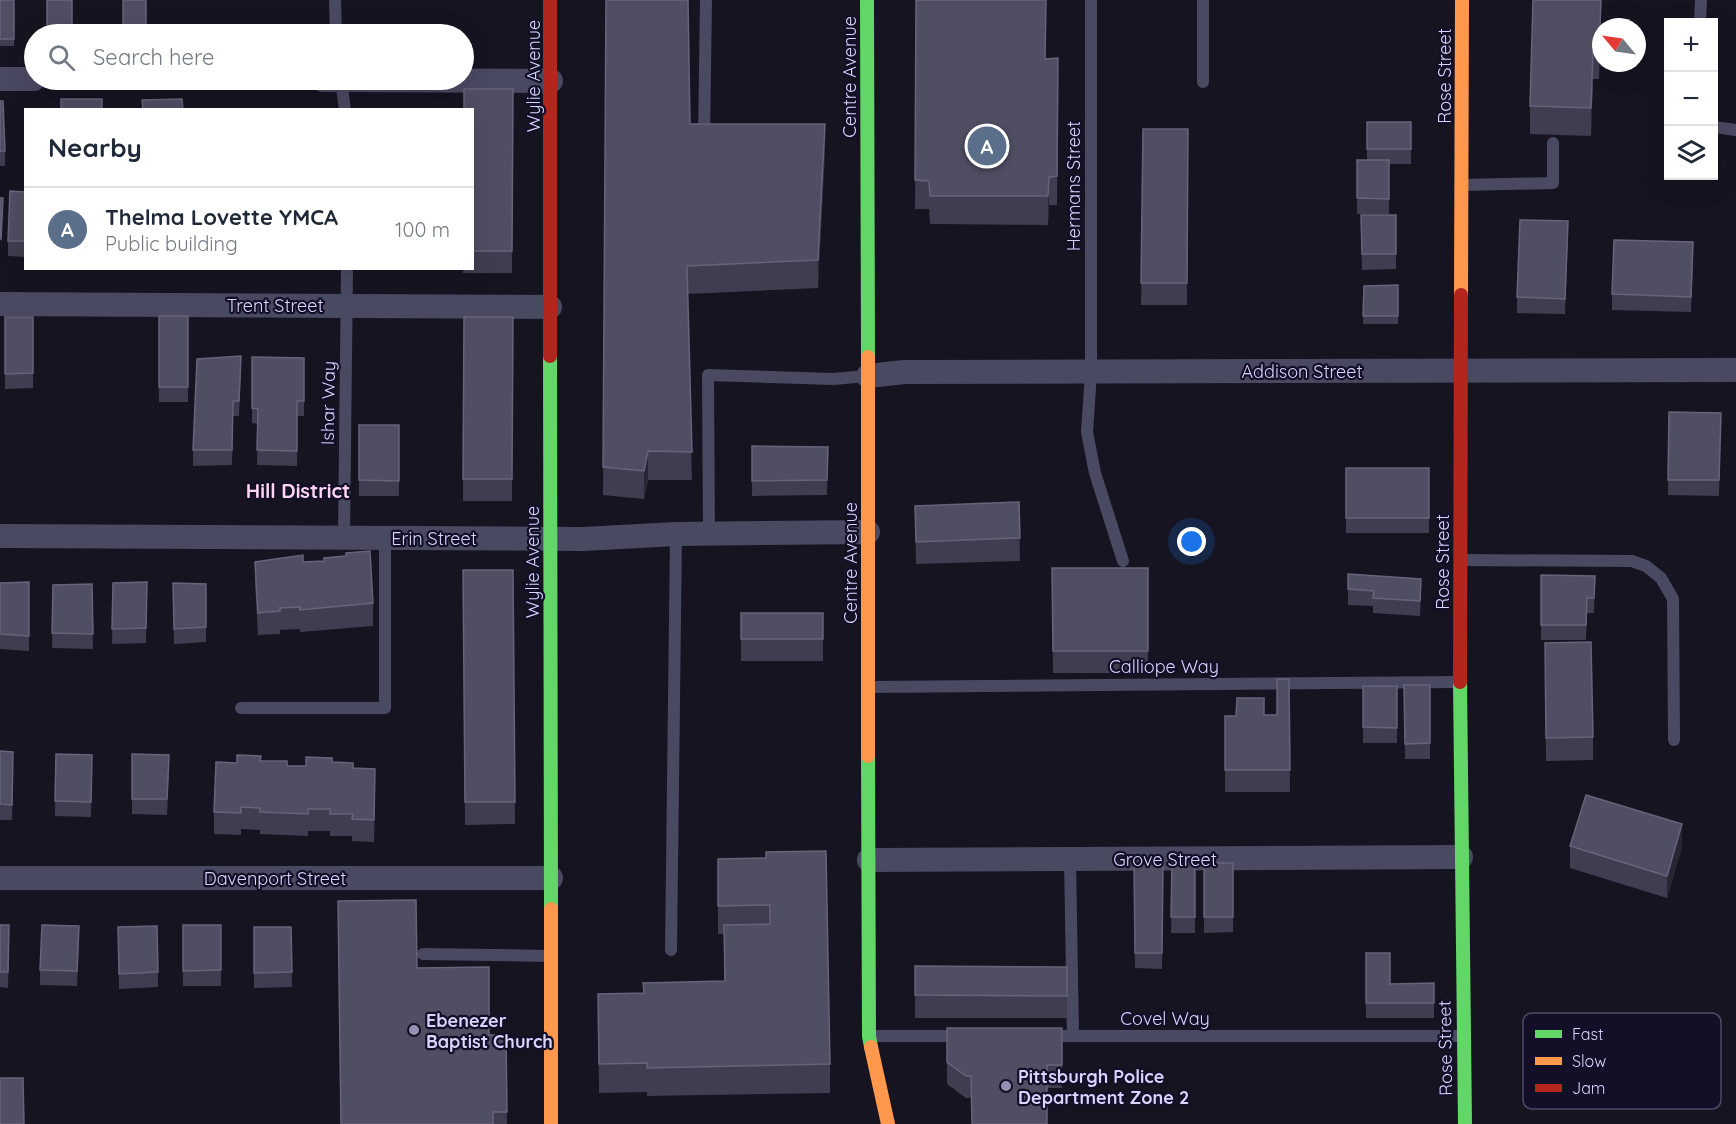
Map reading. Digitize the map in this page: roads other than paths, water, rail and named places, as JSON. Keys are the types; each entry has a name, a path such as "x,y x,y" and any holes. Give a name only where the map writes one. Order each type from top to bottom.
{"street":[{"name":"Wylie Avenue","path":"550,0 551,1124"},
{"name":"Centre Avenue","path":"867,0 869,1036 888,1124"},
{"name":"Rose Street","path":"1462,0 1462,371 1459,560 1461,1036 1465,1124"},
{"path":"0,79 24,79"},
{"path":"474,81 551,81"},
{"name":"Trent Street","path":"0,304 550,307"},
{"name":"Addison Street","path":"868,376 904,372 1736,370"},
{"name":"Erin Street","path":"0,536 551,538 868,532"},
{"name":"Grove Street","path":"868,860 1461,857"},
{"name":"Davenport Street","path":"0,878 551,878"}],"lane":[{"path":"335,0 336,24"},
{"path":"704,143 706,0"},
{"name":"Hermans Street","path":"1090,0 1091,373 1087,432 1095,473 1123,561"},
{"path":"1203,0 1203,82"},
{"path":"1700,18 1701,0"},
{"path":"342,90 345,108"},
{"path":"1718,128 1736,130"},
{"path":"1462,185 1553,183 1553,142"},
{"name":"Ishar Way","path":"344,537 347,270"},
{"path":"708,534 708,375 833,379 868,376"},
{"path":"672,950 676,534"},
{"path":"241,708 385,708 385,537"},
{"path":"1459,560 1632,561 1646,566 1661,578 1673,599 1674,740"},
{"name":"Calliope Way","path":"868,687 1460,681"},
{"path":"1070,859 1073,1036"},
{"path":"423,954 551,956"},
{"path":"869,1036 970,1036"},
{"name":"Covel Way","path":"1027,1036 1461,1036"}],"place":[{"name":"Thelma Lovette YMCA","path":"987,146"},
{"name":"Ebenezer Baptist Church","path":"414,1030"},
{"name":"Pittsburgh Police Department Zone 2","path":"1006,1086"}],"district":[{"name":"Hill District","path":"298,490"}]}
